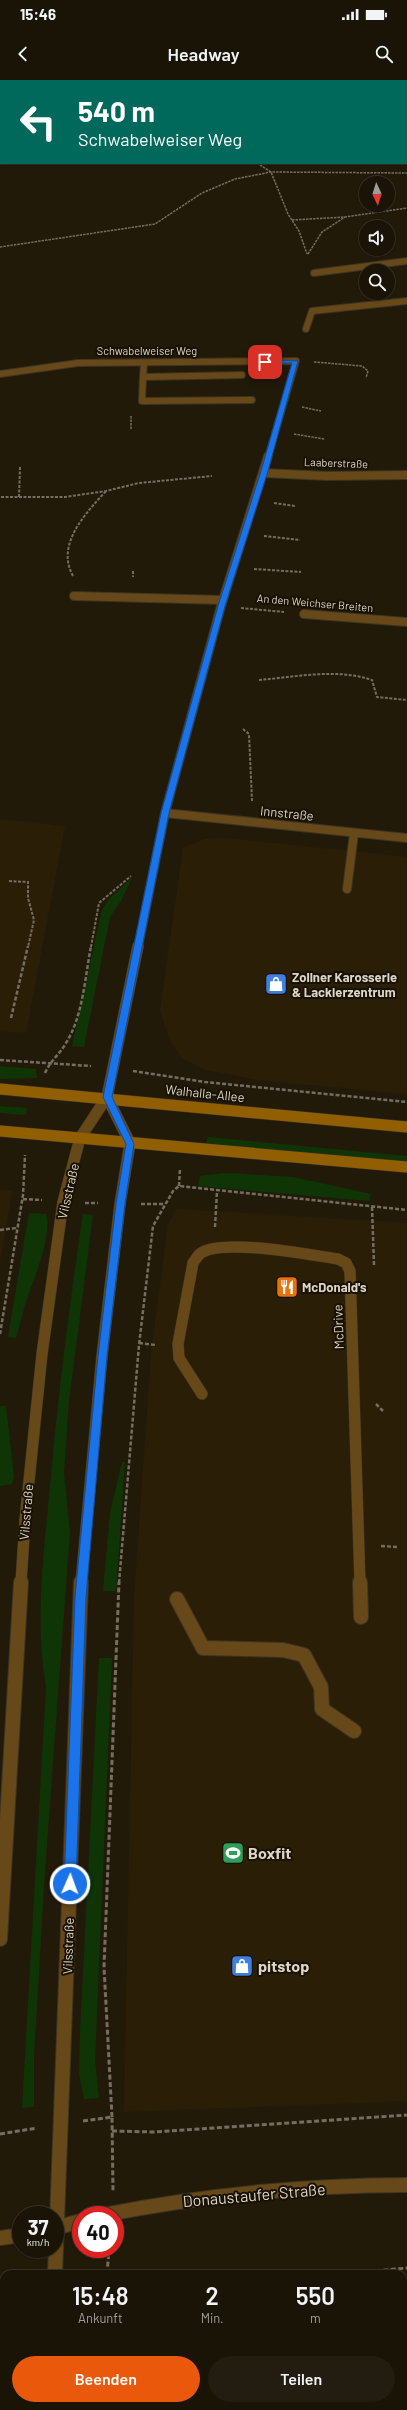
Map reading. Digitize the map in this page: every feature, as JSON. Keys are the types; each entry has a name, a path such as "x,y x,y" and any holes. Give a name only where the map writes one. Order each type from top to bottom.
{"main road":[{"name":"Walhalla-Allee","path":"0,1089 107,1097 407,1126"},
{"path":"0,1131 130,1144 407,1167"}],"street":[{"path":"314,273 407,261"},
{"path":"306,329 312,312 407,301"},
{"name":"Schwabelweiser Weg","path":"0,374 78,363 296,361"},
{"name":"Vilsstraße","path":"0,1939 25,1520 42,1354 63,1202 80,1138 107,1097 165,813 222,603 264,473 296,361"},
{"path":"144,362 142,401 252,400"},
{"path":"143,377 242,375"},
{"name":"Laaberstraße","path":"264,473 318,474 327,476 407,475"},
{"path":"74,596 222,603"},
{"name":"An den Weichser Breiten","path":"304,614 407,622"},
{"name":"Innstraße","path":"165,813 407,838"},
{"path":"347,889 354,833"},
{"path":"107,1097 130,1144"},
{"name":"Vilsstraße","path":"57,2206 80,1597 102,1356 120,1204 130,1144"},
{"name":"McDrive","path":"202,1394 180,1358 178,1344 193,1263 201,1253 214,1249 243,1248 338,1260 346,1264 350,1271 361,1617"},
{"path":"177,1599 202,1648 283,1650 304,1655 321,1687 322,1709 354,1731"},
{"name":"Donaustaufer Straße","path":"124,2211 176,2201 366,2185 407,2185"},
{"path":"0,2238 12,2236"},
{"name":"Vilsstraße","path":"55,2258 55,2270"}],"path":[{"path":"259,164 271,172 292,220 300,231 308,254 322,232 345,217"},
{"path":"0,247 155,224 202,193 235,179 271,172 407,173"},
{"path":"292,220 345,217 407,208"},
{"path":"296,361 362,366 368,371 366,378"},
{"path":"276,431 324,439"},
{"path":"19,497 20,467"},
{"path":"1,497 65,497 106,491 139,483 212,476"},
{"path":"104,597 76,580 68,569 70,545 74,528 106,491"},
{"path":"244,534 300,540"},
{"path":"233,568 302,572"},
{"name":"An den Weichser Breiten","path":"222,603 304,614"},
{"path":"258,680 343,675 368,677 372,680 377,696 407,700"},
{"path":"243,729 249,734 253,822"},
{"path":"49,1063 66,1044 76,1022 99,903 157,853"},
{"path":"9,881 28,882 28,898 34,920 11,1018"},
{"path":"0,1060 113,1068 205,1082 407,1102"},
{"path":"112,2117 104,1967 118,1598 139,1345 153,1226 173,1191 179,1186 407,1210"},
{"path":"214,1249 217,1191"},
{"path":"0,1334 23,1199 63,1202 165,1204"},
{"path":"372,1207 374,1265"},
{"path":"0,1230 17,1228"},
{"path":"112,2131 153,2132 407,2115"},
{"path":"107,2270 108,2258"},
{"path":"387,2270 407,2268"}],"shaded area":[{"path":"0,819 65,826 26,1033 0,1031"},
{"path":"224,838 407,857 407,1094 259,1080 206,1070 182,1058 169,1039 160,1010 183,848 204,839"},
{"path":"0,1190 12,1191 0,1262"},
{"path":"177,1209 407,1223 407,2101 124,2112 134,1598 151,1354 168,1224"}],"green space":[{"path":"132,878 121,901 110,917 84,1047 72,1046 102,910 109,899"},
{"path":"0,1066 36,1069 37,1078 0,1079"},
{"path":"0,1106 27,1108 26,1115 0,1113"},
{"path":"208,1137 407,1156 407,1164 206,1143"},
{"path":"224,1173 293,1177 371,1194 369,1201 198,1186 200,1176"},
{"path":"29,1213 46,1214 47,1234 41,1259 25,1305 16,1338 8,1337"},
{"path":"83,1214 93,1215 69,1401 64,1473 70,1532 45,1871 34,2057 34,2107 22,2108 46,1687 41,1640 41,1592 52,1461 68,1320"},
{"path":"0,1406 6,1406 14,1476 12,1484 0,1486"},
{"path":"122,1462 125,1462 116,1591 103,1591 110,1513"},
{"path":"99,1658 112,1658 95,2061 99,2098 84,2099 79,2073 80,2032"}],"place":[{"name":"Zollner Karosserie & Lackierzentrum","path":"276,984"},
{"name":"McDonald's","path":"287,1287"},
{"name":"Boxfit","path":"233,1853"},
{"name":"pitstop","path":"242,1966"}],"route":[{"path":"70,1884 80,1597 102,1356 120,1204 130,1144 107,1097 165,813 221,606 264,471 296,361 265,362"}]}
